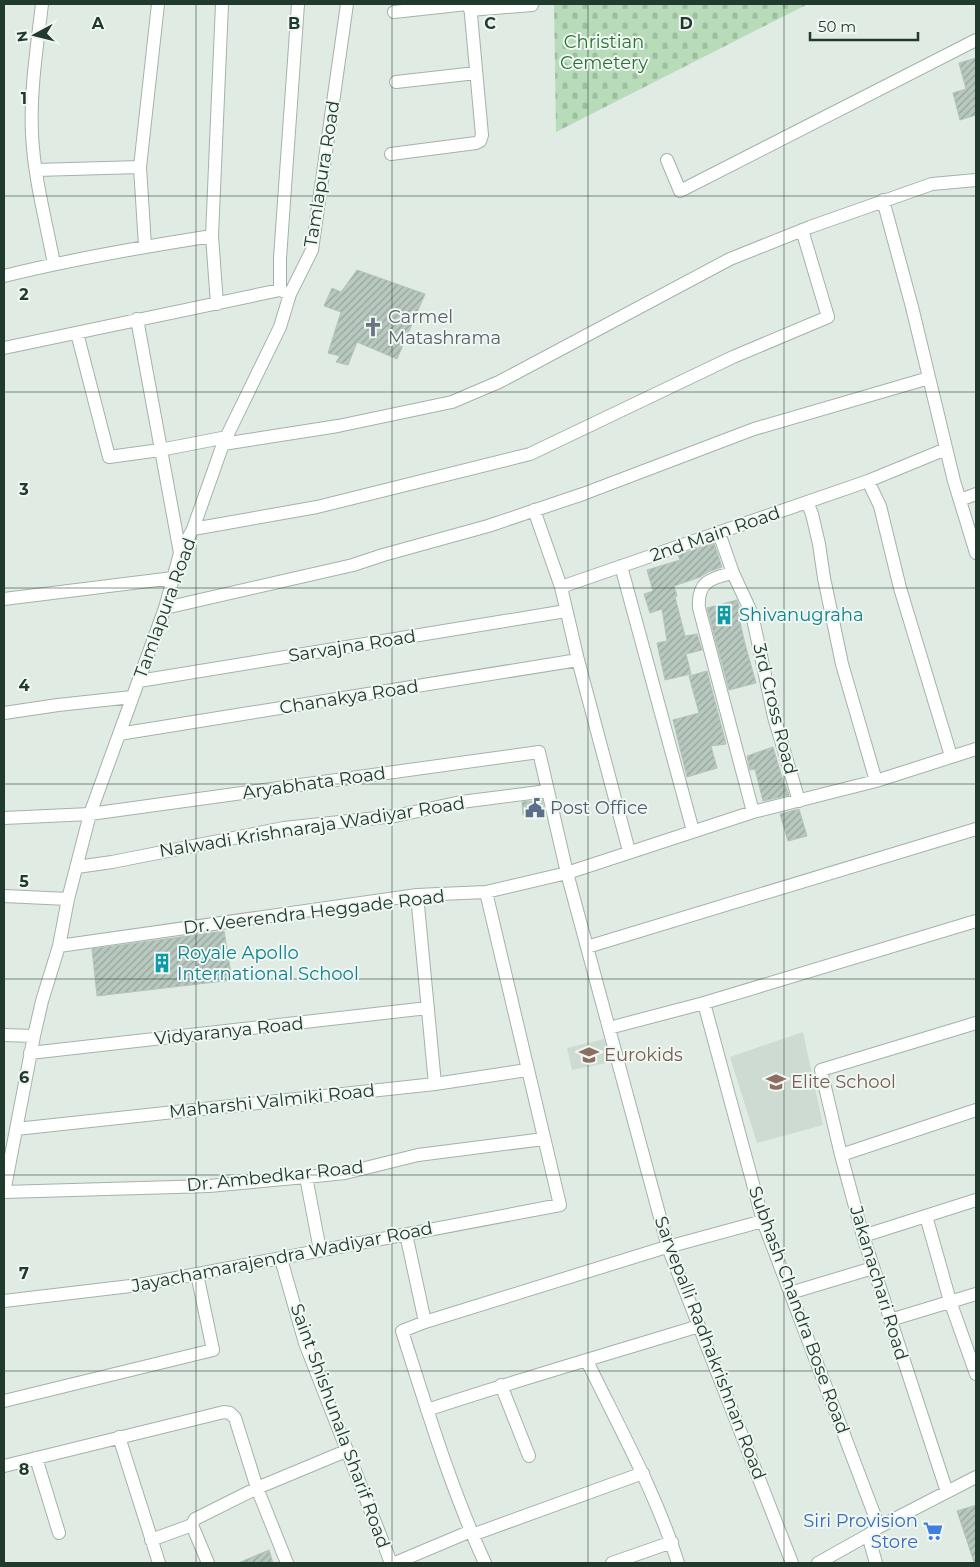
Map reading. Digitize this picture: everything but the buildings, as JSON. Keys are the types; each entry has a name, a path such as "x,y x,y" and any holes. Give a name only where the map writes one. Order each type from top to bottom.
{"street":[{"path":"42,4 33,80 32,134 36,170 54,264"},
{"path":"145,246 140,167 158,4"},
{"path":"217,304 212,236 222,4"},
{"path":"4,348 217,304 285,292 280,258 298,4"},
{"name":"Tamlapura Road","path":"4,1192 42,1000 60,946 68,899 90,814 165,608 180,553 193,529 225,440 280,327 285,292 312,250 348,4"},
{"path":"394,12 469,6 532,5"},
{"path":"391,154 476,144 480,141 482,135 469,6"},
{"path":"667,160 680,191 976,40"},
{"path":"396,82 476,73"},
{"path":"36,170 140,167"},
{"path":"77,333 109,457 338,426 452,402 499,382 730,259 882,200 932,184 976,180"},
{"path":"882,200 912,307 946,449 976,553"},
{"path":"193,529 317,507 530,454 733,357 828,317 802,230"},
{"path":"4,276 145,246 212,236"},
{"path":"137,320 180,553"},
{"path":"165,608 353,566 383,555 488,526 583,494 754,429 929,378"},
{"name":"2nd Main Road","path":"561,587 868,481 946,449"},
{"path":"868,481 880,506 900,588 951,756"},
{"path":"960,500 976,494"},
{"path":"807,502 812,514 819,544 842,664 876,781"},
{"path":"534,510 561,587 578,660 629,851"},
{"name":"3rd Cross Road","path":"719,533 733,573 752,614 774,717 799,801"},
{"path":"621,566 693,831"},
{"path":"733,573 708,582 702,588 699,593 699,608 753,812"},
{"path":"4,599 173,578"},
{"name":"Sarvajna Road","path":"139,681 566,611"},
{"name":"Chanakya Road","path":"119,734 578,660"},
{"path":"4,713 132,696"},
{"name":"Dr. Veerendra Heggade Road","path":"60,946 417,895 486,892 567,873 629,851 753,812 876,781 976,749"},
{"name":"Aryabhata Road","path":"4,818 90,814 539,752"},
{"name":"Sarvepalli Radhakrishnan Road","path":"539,752 567,873 668,1247 792,1563"},
{"name":"Nalwadi Krishnaraja Wadiyar Road","path":"77,866 112,862 284,828 395,816 461,802 548,791"},
{"path":"587,947 976,829"},
{"path":"486,892 544,1139"},
{"path":"417,895 435,1084"},
{"path":"4,896 68,899"},
{"path":"609,1028 704,1003 976,921"},
{"name":"Subhash Chandra Bose Road","path":"704,1003 763,1221 879,1527"},
{"name":"Vidyaranya Road","path":"30,1053 428,1008"},
{"name":"Jakanachari Road","path":"947,1492 863,1236 821,1070 976,1023"},
{"path":"4,1036 34,1036"},
{"name":"Maharshi Valmiki Road","path":"16,1129 435,1084 527,1070"},
{"path":"841,1155 976,1110"},
{"name":"Dr. Ambedkar Road","path":"4,1192 209,1186 306,1177 345,1173 418,1154 544,1139"},
{"name":"Jayachamarajendra Wadiyar Road","path":"4,1301 139,1285 560,1205 544,1139"},
{"path":"306,1177 320,1250"},
{"path":"863,1236 976,1200"},
{"path":"926,1216 950,1301 976,1374"},
{"path":"485,1563 471,1533 402,1331 425,1322 668,1247 763,1221"},
{"path":"406,1234 425,1322"},
{"name":"Saint Shishunala Sharif Road","path":"281,1259 305,1343 391,1563"},
{"path":"790,1293 873,1268"},
{"path":"4,1401 213,1350 197,1274"},
{"path":"890,1320 976,1294"},
{"path":"428,1410 501,1385 587,1361 699,1326"},
{"path":"587,1361 643,1473 672,1542 678,1563"},
{"path":"501,1385 529,1456"},
{"path":"4,1466 224,1412 230,1413 235,1418 257,1488 287,1563"},
{"path":"118,1437 159,1563"},
{"path":"151,1540 192,1525 195,1519 257,1488 346,1450"},
{"path":"36,1458 59,1533"},
{"path":"395,1563 471,1533 643,1473"},
{"path":"818,1563 879,1527 976,1478"},
{"path":"192,1525 208,1563"},
{"path":"868,1535 876,1563"},
{"path":"612,1563 672,1542"}],"shaded area":[{"name":"Elite School","path":"803,1032 823,1125 757,1143 730,1057"},
{"name":"Eurokids","path":"604,1039 611,1062 572,1070 567,1048"}],"green space":[{"name":"Christian Cemetery","path":"554,4 808,4 556,132"}],"place":[{"name":"Carmel Matashrama","path":"373,327"},
{"name":"Shivanugraha","path":"724,615"},
{"name":"Post Office","path":"535,808"},
{"name":"Royale Apollo International School","path":"162,963"},
{"name":"Eurokids","path":"589,1055"},
{"name":"Elite School","path":"776,1082"},
{"name":"Siri Provision Store","path":"933,1531"}]}
